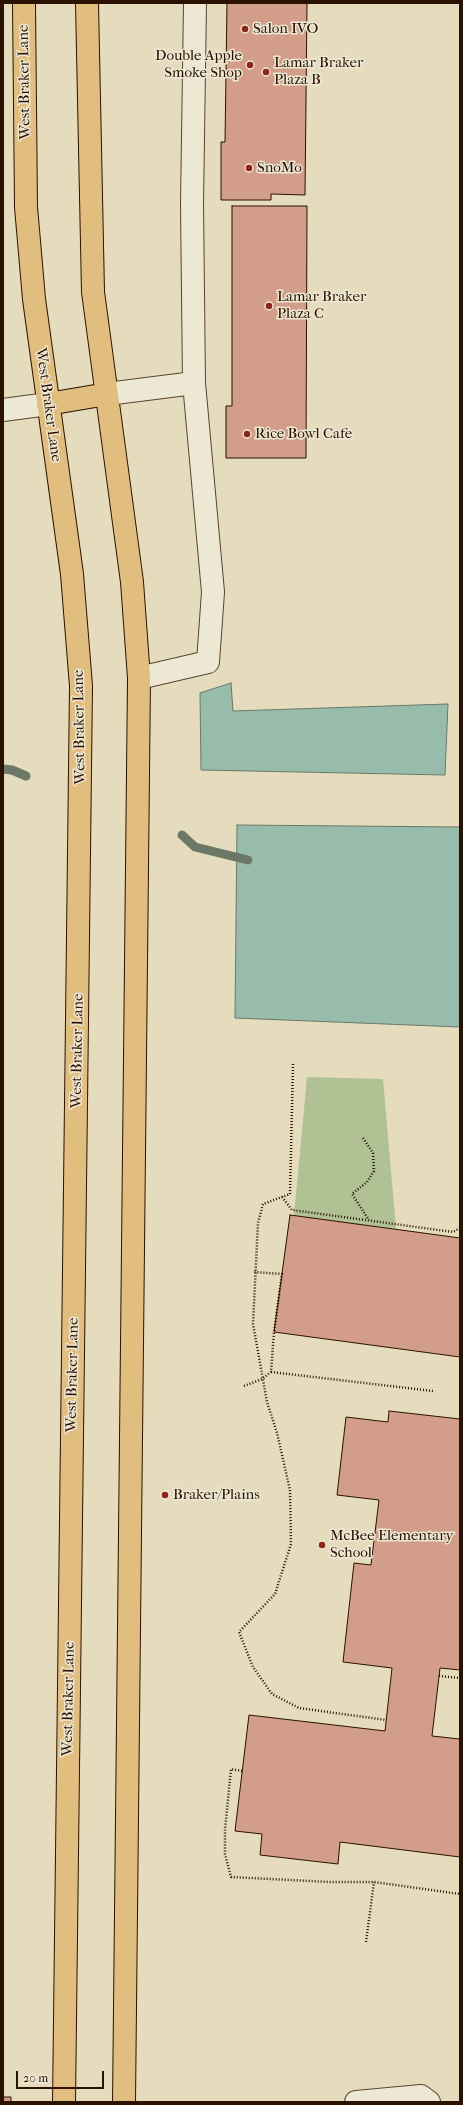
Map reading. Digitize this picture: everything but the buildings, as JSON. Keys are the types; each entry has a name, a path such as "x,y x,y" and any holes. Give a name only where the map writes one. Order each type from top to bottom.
{"main road":[{"name":"West Braker Lane","path":"24,3 26,208 34,299 72,574 81,686 64,2102"},
{"path":"87,3 93,292 132,582 140,678 124,2102"},
{"path":"48,404 107,394"}],"lane":[{"path":"140,678 208,662 213,592 194,383 192,204 195,3"},
{"path":"107,394 194,383"},
{"path":"3,410 48,404"},
{"path":"356,2102 421,2096 429,2102"}],"path":[{"path":"293,1064 290,1194 263,1204 258,1223 254,1272 253,1324 267,1402 278,1433 290,1490 291,1544 275,1594 239,1632 253,1667 272,1694 299,1708 386,1720"},
{"path":"363,1138 373,1153 374,1171 367,1182 352,1194 369,1221"},
{"path":"282,1197 292,1210 453,1232 460,1228"},
{"path":"254,1272 282,1274 271,1372"},
{"path":"244,1386 262,1379 271,1372 433,1392"},
{"path":"440,1676 460,1678"},
{"path":"242,1771 232,1769 225,1830 224,1854 231,1877 330,1882 374,1882 460,1894"},
{"path":"366,1942 374,1882"}],"shaded area":[{"path":"231,683 233,711 448,704 445,775 201,770 200,693"},
{"path":"237,825 460,827 460,1027 235,1018"},
{"path":"307,1077 383,1079 396,1229 294,1216"}],"waterway":[{"path":"3,769 12,770 26,776"},
{"path":"182,835 195,847 248,860"}],"place":[{"name":"Salon IVO","path":"245,29"},
{"name":"Double Apple Smoke Shop","path":"250,65"},
{"name":"Lamar Braker Plaza B","path":"266,72"},
{"name":"SnoMo","path":"249,168"},
{"name":"Lamar Braker Plaza C","path":"269,306"},
{"name":"Rice Bowl Cafe","path":"247,434"},
{"name":"Braker/Plains","path":"165,1495"},
{"name":"McBee Elementary School","path":"322,1545"}]}
